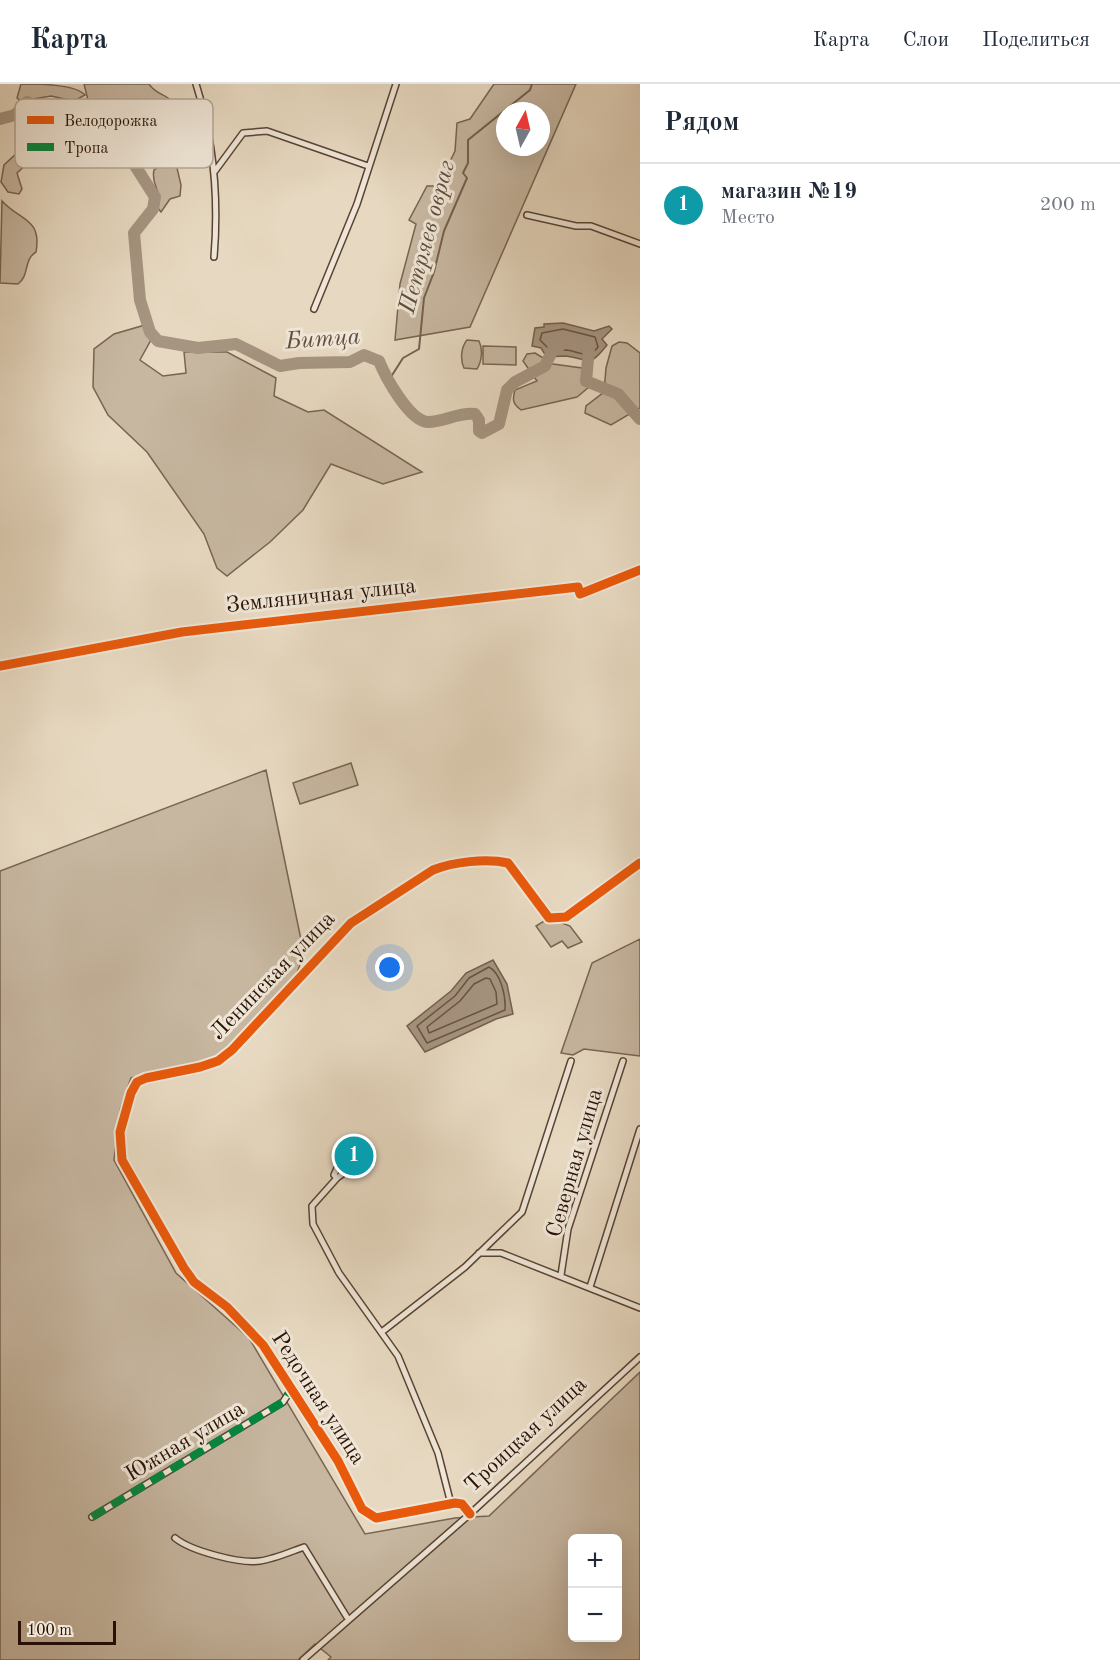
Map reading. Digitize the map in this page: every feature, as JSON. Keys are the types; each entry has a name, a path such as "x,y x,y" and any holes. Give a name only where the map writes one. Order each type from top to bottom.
{"street":[{"path":"196,84 201,99"},
{"path":"314,309 357,204 396,84"},
{"path":"215,171 243,133 267,131 368,165"},
{"path":"213,159 217,216 214,257"},
{"path":"527,215 576,226 591,226 640,244"},
{"name":"Земляничная улица","path":"0,666 182,632 578,587 580,594 640,570"},
{"name":"Ленинская улица","path":"161,1074 200,1067 218,1060 232,1050 340,933 401,889 443,866 498,861 508,863 549,918 566,917 640,863"},
{"path":"383,1331 479,1253 522,1212 571,1061"},
{"name":"Северная улица","path":"561,1275 568,1229 623,1061"},
{"name":"Редочная улица","path":"161,1074 137,1082 130,1093 120,1132 122,1160 184,1268 194,1282 227,1307 252,1332 338,1461 368,1515 376,1518 451,1504"},
{"path":"590,1287 640,1129"},
{"path":"337,1178 334,1175 347,1153 352,1147 360,1146 365,1153 364,1158 358,1165 337,1178 312,1206 313,1224 339,1273 383,1331 398,1356 438,1453 451,1504 462,1504 470,1514"},
{"path":"492,1241 498,1253"},
{"path":"479,1253 498,1253 561,1275 640,1308"},
{"name":"Троицкая улица","path":"303,1660 470,1514 640,1357"},
{"name":"Южная улица","path":"92,1517 283,1402 291,1390"},
{"path":"175,1538 200,1552 258,1561 304,1547 348,1619"}],"shaded area":[{"path":"21,84 65,87 80,91 85,95 78,99 51,96 33,99 17,98"},
{"path":"84,84 149,84 170,99 88,99"},
{"path":"494,84 576,84 550,144 550,102 496,102 496,156 545,156 470,327 395,340 400,284 416,224 409,220 427,186 438,186 455,151 457,123 470,119"},
{"path":"15,155 15,168 22,168 17,173 22,189 19,194 8,192 1,182 4,165"},
{"path":"177,168 181,185 180,196 170,199 161,212 157,207 159,197 153,175 154,170"},
{"path":"2,201 28,221 36,232 36,252 29,259 24,276 18,284 0,283"},
{"path":"145,325 152,338 140,360 163,376 186,373 184,352 227,352 276,378 274,396 308,412 324,410 422,472 383,484 331,464 303,510 270,542 227,576 217,568 204,534 147,452 108,415 93,387 94,349 114,334"},
{"path":"467,340 479,341 481,359 477,369 464,368 462,350"},
{"path":"619,342 627,343 640,353 640,408 611,425 585,413 586,406 604,392 606,368 612,346"},
{"path":"483,346 516,347 516,365 483,364"},
{"path":"535,353 553,364 582,368 588,372 589,387 577,397 521,410 514,402 514,393 515,390 537,381 523,361 527,354"},
{"path":"351,763 358,785 300,804 293,783"},
{"path":"266,770 304,954 292,986 220,1058 131,1078 120,1110 114,1160 176,1273 249,1338 365,1534 455,1518 489,1516 640,1372 640,1660 328,1660 331,1657 315,1644 298,1660 0,1660 0,871"},
{"path":"549,918 570,926 582,942 568,948 562,941 551,947 536,926"},
{"path":"640,939 640,1056 584,1049 573,1055 561,1053 592,963"}],"water":[{"path":"563,323 594,331 609,326 612,329 602,339 607,345 596,357 588,361 566,356 546,356 541,348 532,346 535,328 544,327 544,324"},
{"path":"493,960 507,984 513,1014 496,1019 425,1052 407,1026 451,991 466,973"}],"waterway":[{"name":"Петряев овраг","path":"389,380 403,358 419,349 424,298 434,272 444,231 467,178 463,173 468,163 468,140 530,90 532,84"},
{"name":"Битца","path":"0,119 15,115"},
{"name":"Битца","path":"137,168 155,197 153,209 134,233 140,300 150,332 158,341 198,348 236,344 280,366 299,363 350,362 364,355 379,361 399,397 421,420 434,422 463,414 475,414 479,420 479,431 482,433 499,424 507,390 515,382 545,366 554,347 559,347"},
{"name":"Битца","path":"585,347 589,348 586,381 618,394 640,419"}],"marked path":[{"path":"92,1517 283,1402 291,1390"}],"cycle path":[{"path":"0,666 182,632 578,587 580,594 640,570"},
{"path":"470,1514 462,1504 455,1503 376,1518 362,1509 338,1461 263,1345 227,1307 194,1282 184,1268 122,1160 120,1132 131,1093 137,1082 218,1061 232,1050 351,923 433,870 470,862 508,863 549,918 566,917 640,863"}],"place":[{"name":"магазин №19","path":"354,1156"}]}
